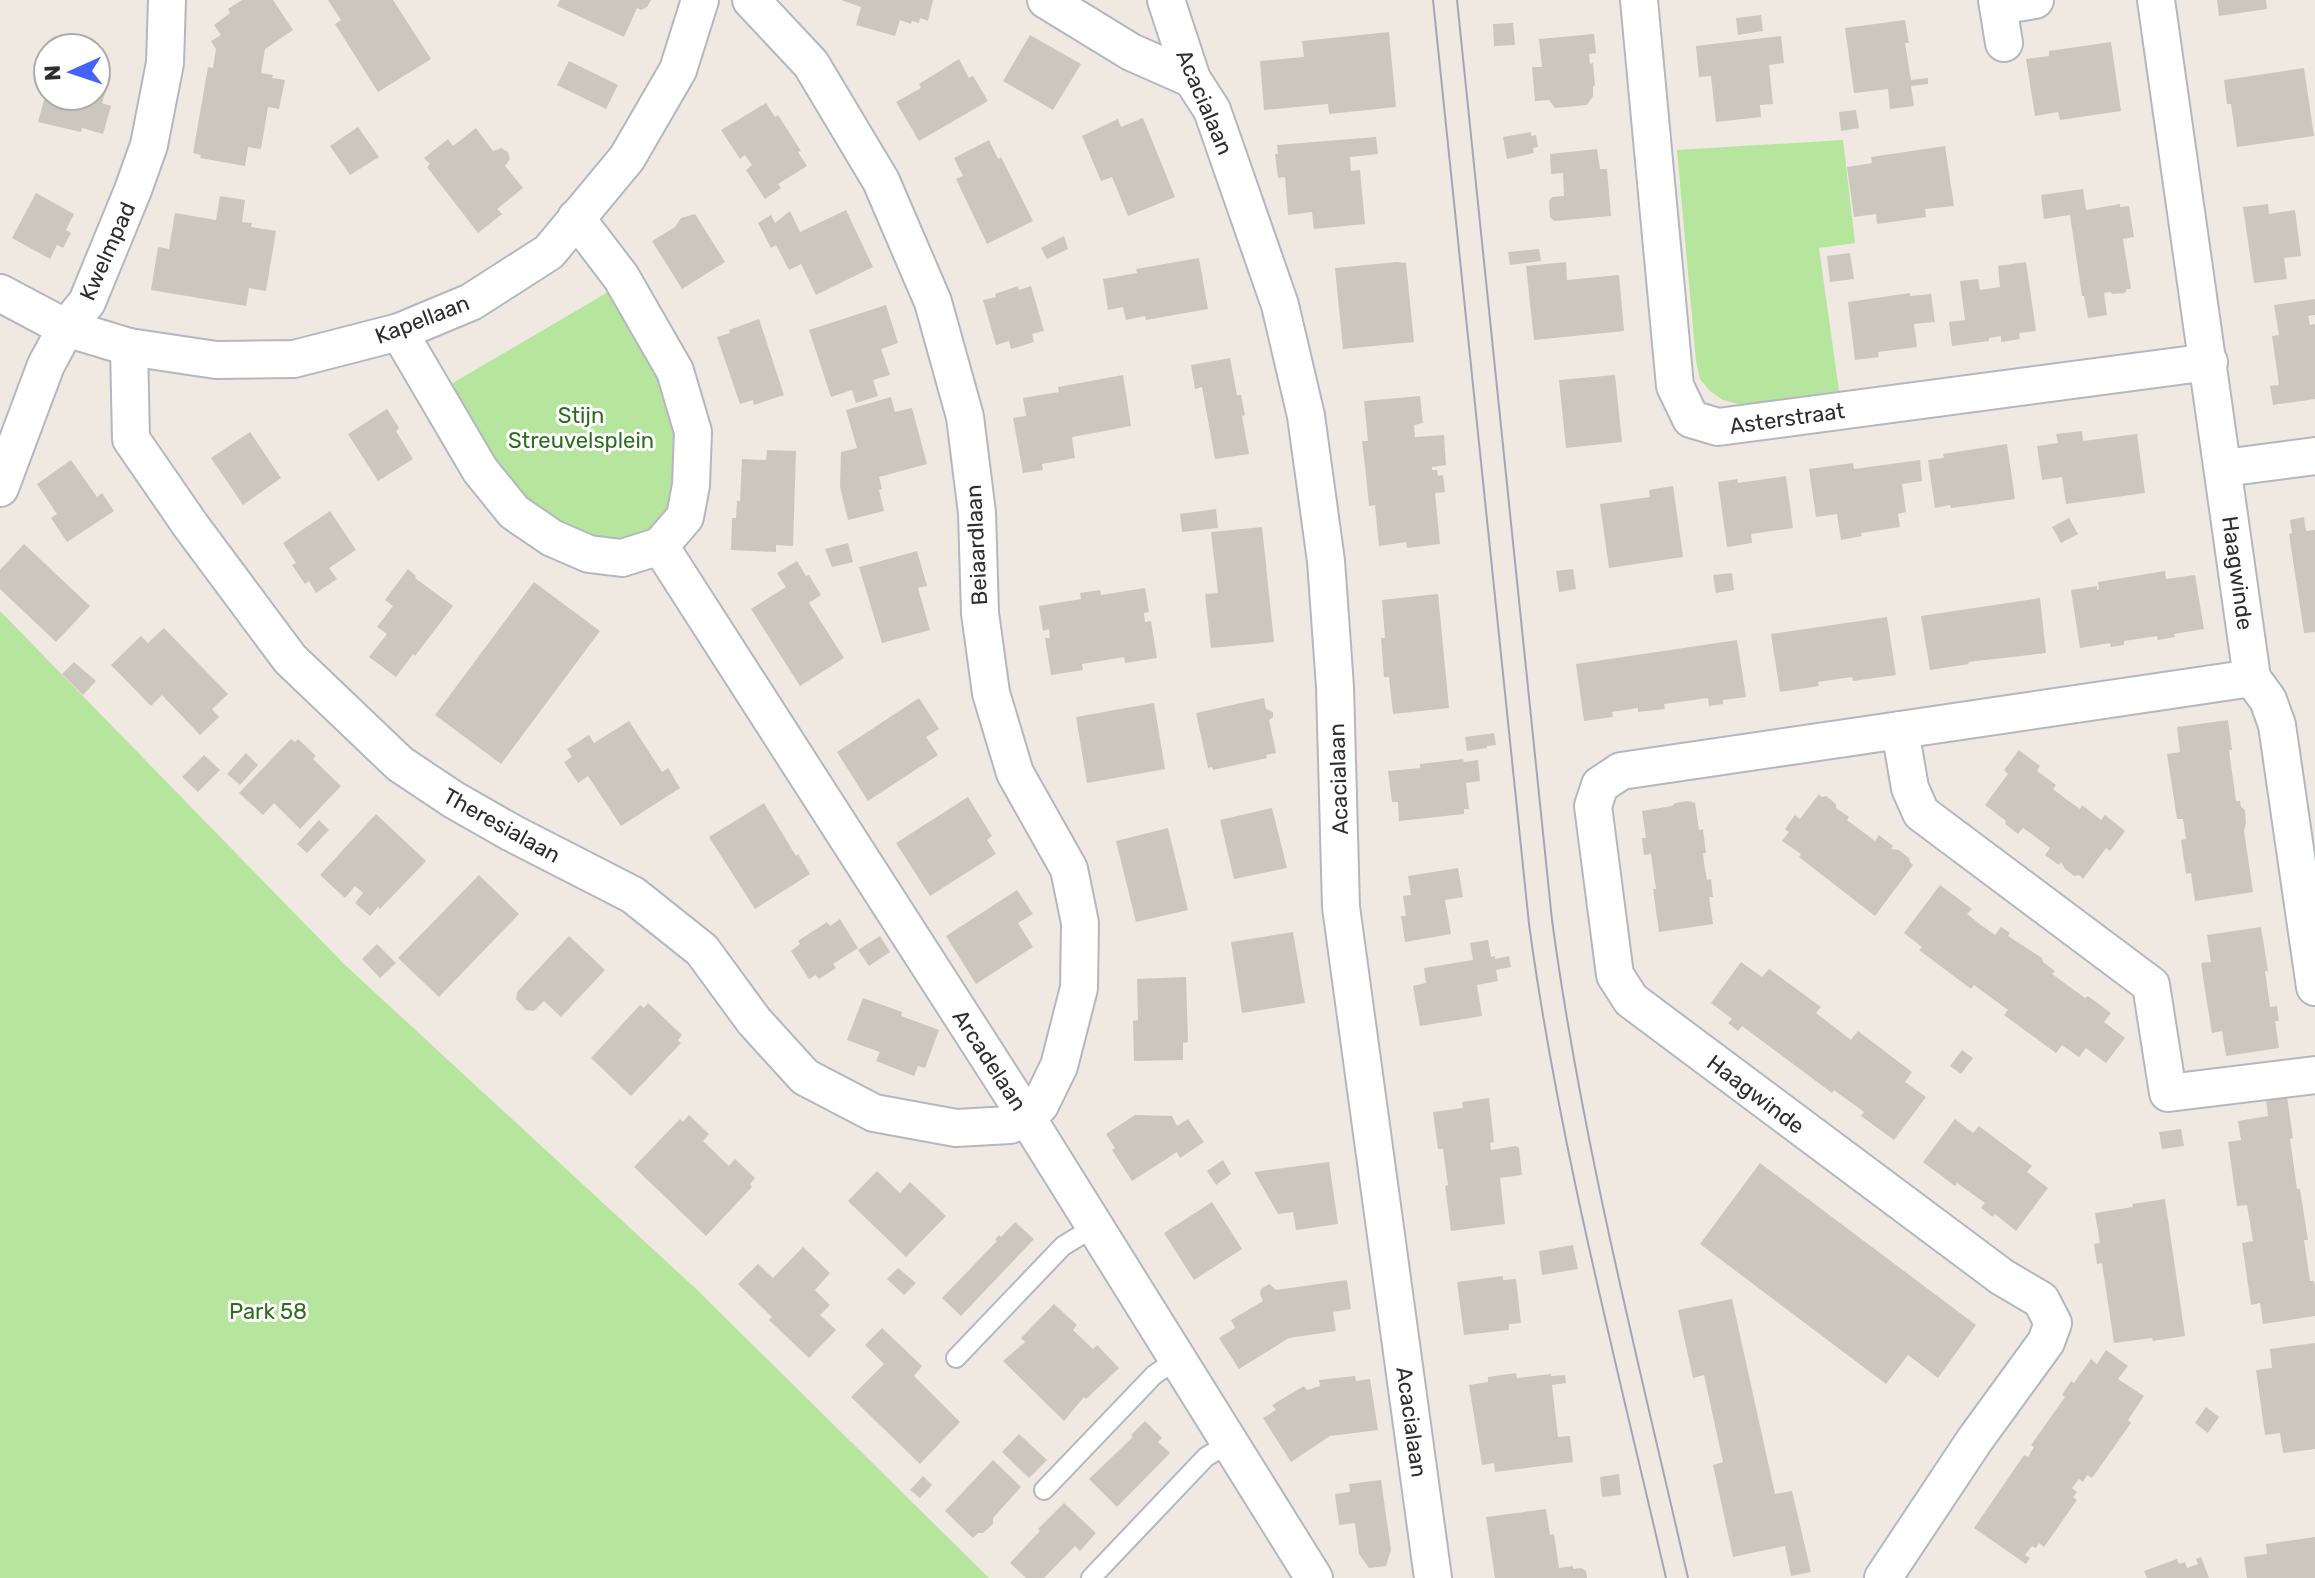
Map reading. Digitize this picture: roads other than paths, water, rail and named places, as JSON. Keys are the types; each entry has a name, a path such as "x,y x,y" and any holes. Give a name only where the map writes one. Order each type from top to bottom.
{"street":[{"name":"Kwelmpad","path":"0,488 46,365 66,328 87,302 149,145 165,63 167,0"},
{"name":"Kapellaan","path":"0,293 66,328 129,347 216,360 294,359 399,332 471,302 549,252 627,158 678,70 700,0"},
{"name":"Beiaardlaan","path":"751,0 811,64 881,181 933,302 965,417 977,513 980,613 991,693 1015,773 1069,869 1080,923 1079,988 1059,1066 1040,1105 1026,1116"},
{"path":"1046,0 1131,52 1192,79"},
{"name":"Acacialaan","path":"1166,0 1192,79 1212,110 1280,305 1306,416 1326,561 1334,671 1341,907 1433,1578"},
{"name":"Asterstraat","path":"1639,0 1675,386 1691,419 1718,427 2209,362"},
{"path":"2004,43 1997,3 2035,0"},
{"path":"2156,0 2224,468 2315,456"},
{"path":"399,332 480,470 514,512 552,538 589,554 622,558 660,546 685,517 691,485 693,432 675,371 621,277 576,218"},
{"name":"Theresialaan","path":"129,347 131,439 199,538 290,659 400,764 512,833 633,895 702,950 754,1021 805,1077 874,1113 956,1128 1010,1125 1026,1116"},
{"name":"Haagwinde","path":"2224,468 2252,678 2268,700 2277,725 2315,987"},
{"name":"Arcadelaan","path":"660,546 1026,1116 1314,1578"},
{"name":"Haagwinde","path":"1883,1578 1974,1441 2046,1342 2053,1323 2041,1300 1989,1267 1631,1000 1615,975 1593,806 1600,785 1621,771 2252,678"},
{"path":"1900,730 1910,788 1921,813 2151,985 2168,1093 2315,1075"}],"lane":[{"path":"956,1358 1063,1246 1094,1227"},
{"path":"1044,1490 1154,1375 1177,1359"},
{"path":"1091,1578 1206,1457 1229,1443"}],"tram line":[{"path":"1433,0 1529,924 1541,1006 1572,1170 1666,1578"},
{"path":"1457,0 1552,920 1564,1003 1595,1168 1688,1578"}],"park label":[{"name":"Stijn Streuvelsplein","path":"581,428"},
{"name":"Park 58","path":"268,1311"}]}
